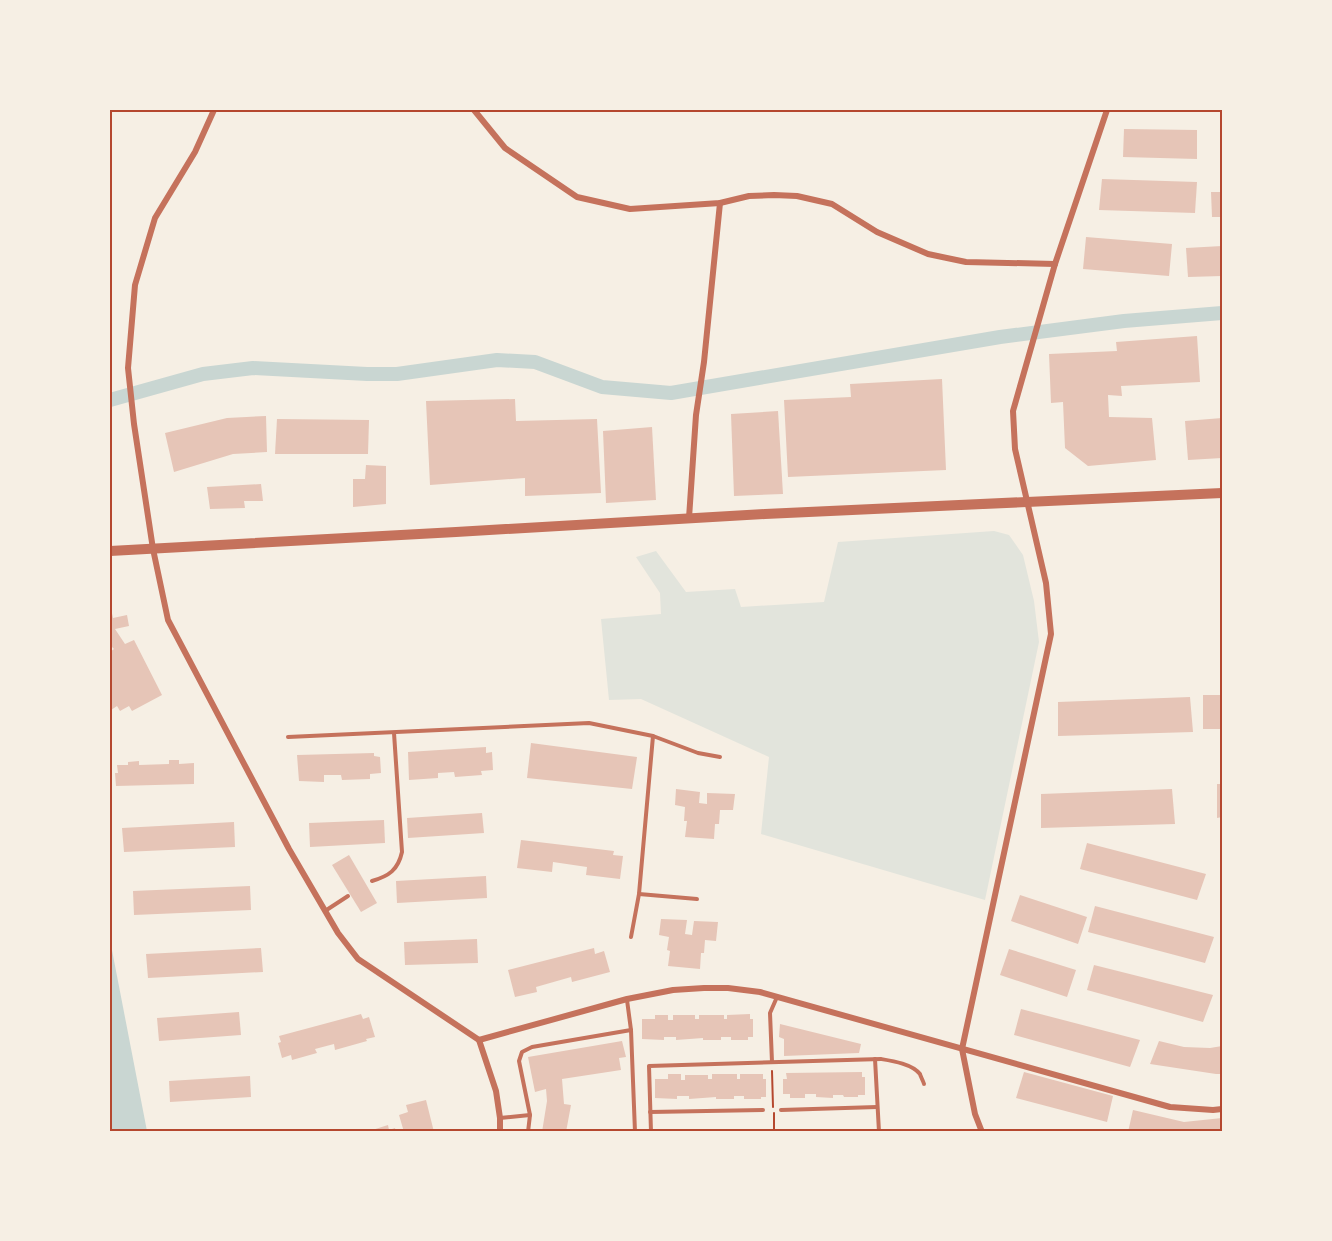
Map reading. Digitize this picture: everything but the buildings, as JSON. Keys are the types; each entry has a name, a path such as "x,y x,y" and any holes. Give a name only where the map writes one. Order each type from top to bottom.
{"street":[{"path":"214,110 195,152 155,218 135,285 128,368 153,549 168,620 289,849 338,933 358,959 479,1040 496,1091 500,1131"},
{"path":"474,110 505,148 577,197 630,209 720,203 749,196 797,196 832,204 877,232 927,254 966,262 1055,264"},
{"path":"982,1131 975,1113 962,1048 1051,634 1046,583 1015,449 1013,411 1055,264 1107,110"},
{"path":"689,518 696,415 704,363 720,203"},
{"path":"110,551 689,518 1222,493"},
{"path":"479,1040 627,999 673,990 739,989 760,992 1170,1107 1222,1109"}],"lane":[{"path":"288,737 589,723 652,736 698,753 720,757"},
{"path":"372,881 386,877 400,861 402,852 394,732"},
{"path":"631,937 639,894 652,736"},
{"path":"639,894 698,899"},
{"path":"325,911 348,896"},
{"path":"772,1062 770,1013 777,997"},
{"path":"627,999 631,1030 635,1131"},
{"path":"528,1131 530,1115 519,1061 522,1052 532,1047 631,1030"},
{"path":"875,1059 879,1131"},
{"path":"651,1131 649,1066 875,1059 895,1061 910,1067 920,1074 924,1084"},
{"path":"781,1110 877,1107"},
{"path":"650,1112 763,1110"},
{"path":"500,1118 530,1115"}],"path":[{"path":"772,1062 774,1131"}],"shaded area":[{"path":"994,531 1009,535 1023,555 1034,601 1039,642 985,900 761,834 769,757 641,699 609,700 601,619 661,614 660,593 636,557 656,551 686,592 735,589 741,607 824,602 838,542"},
{"path":"110,936 111,945 147,1131 110,1131"}],"waterway":[{"path":"110,400 203,374 253,368 397,374 497,360 535,362 602,387 671,393 1000,337 1124,321 1222,313"}]}
